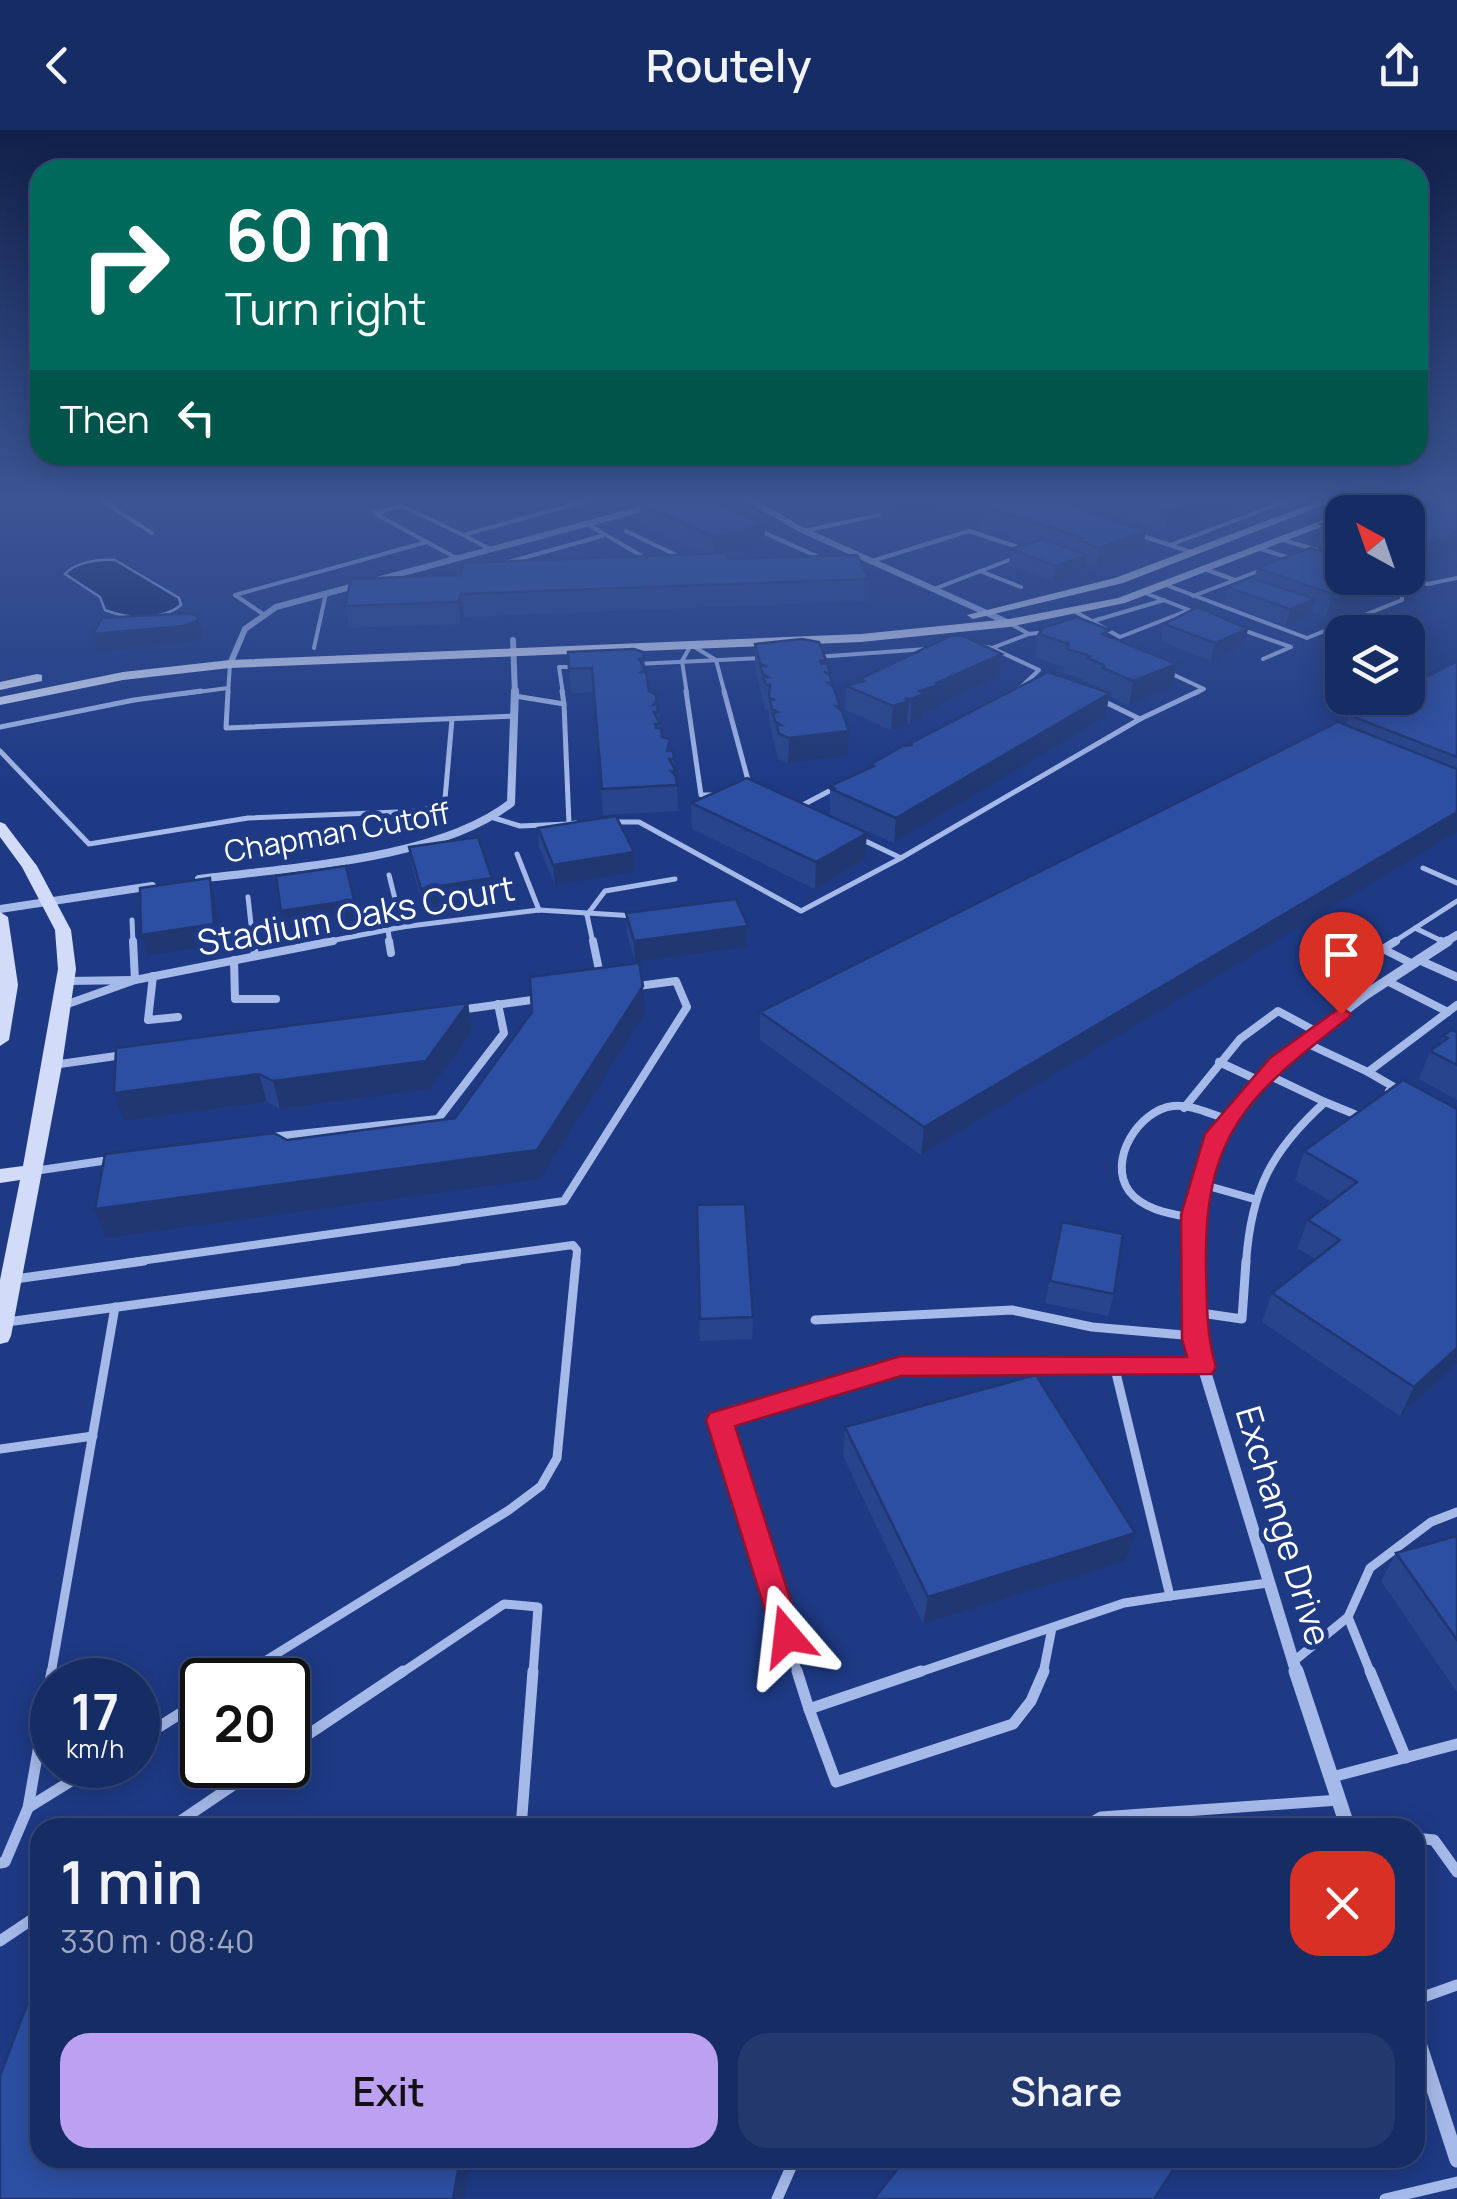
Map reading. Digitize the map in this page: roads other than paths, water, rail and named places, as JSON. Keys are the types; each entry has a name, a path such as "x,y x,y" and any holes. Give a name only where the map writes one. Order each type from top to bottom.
{"main road":[{"path":"690,640 988,612 1068,595"},
{"path":"0,686 119,664 690,640 866,637 1009,623 1139,595"},
{"path":"0,701 123,676 314,648 513,647"},
{"path":"0,826 49,902 62,930 66,980 1,1330"},
{"path":"0,918 9,985 0,1040"},
{"path":"0,1176 30,1172"}],"street":[{"path":"231,658 243,631 263,614 324,595"},
{"path":"947,595 1009,623"},
{"name":"Chapman Cutoff","path":"182,882 411,848 449,840 494,818 511,803 513,647"},
{"path":"0,909 164,885"},
{"name":"Exchange Drive","path":"1345,1818 1268,1583 1195,1336 1193,1218 1216,1134 1264,1078 1373,990 1451,939"},
{"path":"1425,2062 1457,2160"}],"lane":[{"path":"237,595 263,614"},
{"path":"314,648 326,595"},
{"path":"1149,595 1206,616"},
{"path":"1189,595 1307,638 1316,638 1402,600 1402,595"},
{"path":"1193,596 1197,595"},
{"path":"1093,621 1164,600"},
{"path":"1074,611 1120,637 1188,610"},
{"path":"1009,623 1029,634"},
{"path":"1240,628 1291,647 1262,659"},
{"path":"992,648 1029,634 1060,630"},
{"path":"752,795 716,660 690,640 682,662 701,796 752,795 767,799"},
{"path":"960,646 992,648 1056,678"},
{"path":"809,657 940,648"},
{"path":"231,658 226,728 514,716"},
{"path":"629,664 772,658"},
{"path":"570,824 559,668 594,666"},
{"path":"604,822 639,822 801,911 901,858 1140,719 1204,689 1156,666"},
{"path":"1008,695 1025,686 1039,670"},
{"path":"0,727 134,700 228,688"},
{"path":"1089,694 1140,719"},
{"path":"515,696 564,704"},
{"path":"0,750 89,844 248,818 422,811 445,800 452,718"},
{"path":"798,808 850,780"},
{"path":"782,804 815,816"},
{"path":"494,818 520,826 587,823"},
{"path":"850,833 901,858"},
{"path":"518,854 539,910"},
{"path":"1423,868 1457,883"},
{"path":"389,875 402,927"},
{"path":"599,970 587,915 604,891 675,879"},
{"path":"248,897 255,956"},
{"path":"1457,901 1383,949 1457,977"},
{"path":"1446,908 1457,913"},
{"name":"Stadium Oaks Court","path":"62,1006 135,980 402,927 539,910 644,915"},
{"path":"132,920 135,980"},
{"path":"1415,928 1451,939"},
{"path":"388,930 391,953"},
{"path":"234,960 235,998 253,1002 276,999"},
{"path":"1318,961 1373,990"},
{"path":"153,976 148,1020 178,1016"},
{"name":"Stadium Oaks Court","path":"66,980 135,980"},
{"path":"10,1280 564,1201 687,1007 676,981 636,986"},
{"path":"1387,981 1448,1012"},
{"path":"440,1012 557,997"},
{"path":"258,1139 438,1119 504,1032 498,1004"},
{"path":"1368,1072 1457,1005"},
{"path":"1184,1108 1240,1039 1278,1011 1317,1032"},
{"path":"1304,1042 1394,1087 1382,1097"},
{"path":"53,1065 133,1054"},
{"path":"1220,1062 1326,1102 1356,1118 1369,1108"},
{"path":"1194,1312 1242,1319 1256,1187 1293,1128 1326,1102"},
{"path":"1193,1218 1147,1204 1131,1193 1122,1180 1130,1141 1156,1110 1184,1108 1227,1119"},
{"path":"30,1172 130,1158"},
{"path":"1201,1184 1254,1200"},
{"path":"1,1330 115,1307 573,1244 577,1250 557,1458 541,1486 509,1510 270,1658"},
{"path":"0,1863 5,1862 28,1808 115,1307"},
{"path":"814,1320 1012,1310 1092,1327 1195,1336"},
{"path":"1052,1628 1048,1671 1032,1702 1013,1724 836,1782 809,1709 720,1420 901,1366 1115,1370 1203,1367"},
{"path":"1115,1370 1170,1596"},
{"path":"0,1449 93,1436"},
{"path":"1294,1661 1348,1617 1370,1568 1431,1522 1457,1512"},
{"path":"809,1709 1124,1603 1268,1583"},
{"path":"310,1733 504,1604 538,1607 522,1818"},
{"path":"1348,1617 1406,1758"},
{"path":"1332,1777 1457,1744"},
{"path":"28,1808 60,1788"},
{"path":"185,1818 229,1788"},
{"path":"1099,1818 1339,1800"},
{"path":"1425,1839 1434,1840 1457,1872"},
{"path":"0,1941 30,1921"},
{"path":"1425,1996 1457,1985"},
{"path":"777,2199 791,2168"},
{"path":"1385,2199 1457,2182"}],"water":[{"path":"96,595 173,595 181,605 164,614 134,617 105,610"}]}
